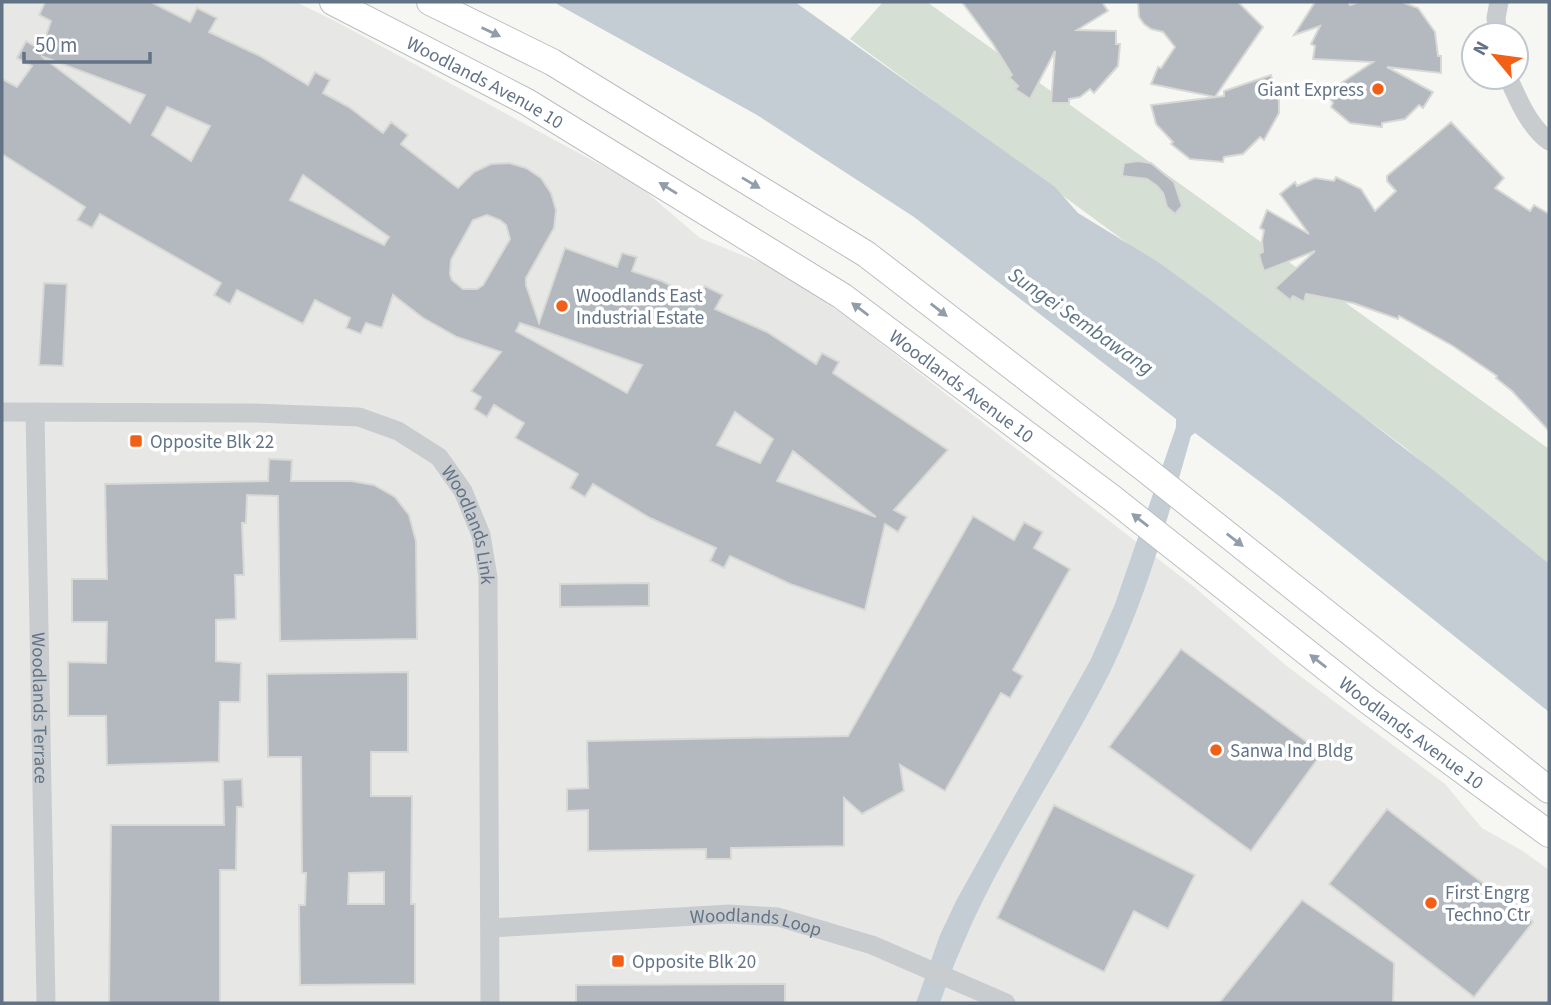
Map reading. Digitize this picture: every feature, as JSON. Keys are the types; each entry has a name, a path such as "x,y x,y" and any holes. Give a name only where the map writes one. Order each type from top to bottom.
{"main road":[{"name":"Woodlands Avenue 10","path":"333,2 527,102 842,296 1112,498 1367,700 1549,834"},
{"name":"Woodlands Avenue 10","path":"430,2 552,62 866,254 1145,469 1549,790"}],"street":[{"path":"1496,21 1499,2"},
{"path":"1514,91 1539,133 1549,141"},
{"name":"Woodlands Link","path":"2,412 305,414 359,417 398,431 439,457 463,491 481,536 488,577 490,1003"},
{"name":"Woodlands Terrace","path":"35,412 46,1003"},
{"name":"Woodlands Loop","path":"491,928 729,914 778,917 872,945 1006,1003"}],"shaded area":[{"path":"2,2 296,2 638,185 700,238 779,270 851,320 1193,586 1288,667 1445,784 1482,828 1523,851 1549,870 1549,1003 2,1003"},
{"path":"883,2 927,2 1549,449 1549,568 1403,446 850,39"}],"water":[{"name":"Sungei Sembawang","path":"557,2 795,2 1055,187 1078,213 1158,262 1209,299 1446,480 1549,564 1549,712 1279,496 1195,433 1191,436 1146,585 1110,672 996,874 960,951 940,1003 916,1003 940,935 956,901 1091,659 1115,604 1176,427 1176,419 914,217 757,115"}],"building":[{"name":"Woodlands East Industrial Estate","path":"45,2 151,2 190,22 197,8 217,18 209,32 260,56 308,85 315,72 330,80 323,93 349,107 383,133 391,122 408,135 401,144 458,188 474,172 491,164 509,163 526,168 541,178 551,193 556,210 554,228 526,278 539,323 565,248 617,267 622,253 637,257 632,271 662,281 698,300 705,286 723,295 715,309 767,332 816,364 822,353 839,362 833,373 948,450 894,510 907,517 898,532 885,524 865,610 790,584 730,556 724,568 710,561 716,548 650,518 593,484 585,497 570,488 578,474 515,438 524,423 494,405 487,417 474,409 481,397 471,391 501,352 457,337 423,318 393,295 382,328 366,323 361,334 346,328 350,318 315,300 303,324 237,290 230,304 214,295 221,283 100,214 92,228 77,220 85,207 2,154 2,79 17,87 32,66 17,58 26,41 41,50 51,21 39,15","holes":["41,56 145,95 130,123","167,107 210,126 191,161 152,135","303,175 389,237 384,245 290,200","487,215 506,225 510,239 483,285 477,289 463,289 452,280 451,260 473,220","520,323 642,365 627,393 516,331","735,412 773,439 760,463 717,445","793,451 876,517 777,481"]},
{"path":"962,2 1102,2 1108,11 1077,30 1116,31 1116,44 1120,44 1118,66 1094,93 1090,89 1080,97 1069,99 1069,103 1051,103 1055,51 1030,99 1015,89 1018,86 1009,77 1012,75"},
{"path":"1138,2 1238,2 1263,27 1215,97 1151,84 1158,67 1161,68 1175,47 1163,32 1144,24 1139,17"},
{"path":"1315,2 1348,2 1350,5 1359,2 1402,2 1418,8 1435,32 1438,56 1441,56 1441,73 1387,67 1433,92 1423,108 1419,105 1405,119 1382,123 1382,127 1350,123 1331,107 1333,103 1326,93 1373,62 1313,59 1315,46 1311,44 1320,26 1294,35"},
{"path":"1271,75 1274,87 1279,87 1279,113 1264,140 1260,137 1243,154 1224,157 1223,162 1190,159 1171,144 1173,142 1156,124 1151,105 1224,96 1224,91"},
{"path":"1451,122 1504,178 1495,188 1530,211 1534,205 1549,214 1549,431 1512,391 1496,378 1497,376 1453,346 1399,316 1398,319 1353,303 1306,294 1304,302 1293,296 1290,300 1275,288 1315,251 1264,271 1261,262 1259,254 1263,252 1264,230 1260,228 1267,210 1309,234 1280,194 1295,182 1297,186 1315,178 1334,181 1336,177 1361,189 1375,211 1396,191 1387,181 1387,176"},
{"path":"1124,163 1151,163 1174,182 1182,206 1175,214 1167,207 1163,193 1157,186 1147,179 1122,176"},
{"path":"44,283 67,284 63,366 39,365"},
{"path":"269,459 292,460 291,481 351,481 374,485 395,497 409,515 416,541 417,639 280,641 278,496 247,495 246,523 242,523 244,575 235,575 236,619 216,620 216,661 241,663 240,702 220,702 219,762 107,765 106,716 68,716 68,662 106,663 107,622 72,622 72,579 107,579 105,484 268,481"},
{"path":"973,516 1014,540 1024,522 1043,532 1034,548 1070,569 1013,670 1023,676 1010,698 1001,693 945,791 900,765 904,791 862,814 844,798 844,846 731,848 731,859 706,859 706,849 588,851 588,810 567,811 567,789 588,788 587,741 848,736"},
{"path":"649,583 649,606 560,607 560,584"},
{"name":"Sanwa Ind Bldg","path":"1181,649 1322,753 1251,851 1109,747"},
{"path":"408,672 408,752 371,752 371,796 412,796 411,904 415,904 415,984 300,985 299,905 305,905 306,873 302,873 301,757 268,757 267,674","holes":["384,872 384,904 348,904 349,873"]},
{"path":"242,779 243,807 237,807 236,870 220,870 220,1003 109,1003 111,825 224,825 223,780"},
{"path":"1054,805 1195,875 1168,929 1134,911 1104,972 997,918"},
{"name":"First Engrg Techno Ctr","path":"1387,809 1533,922 1474,997 1329,884"},
{"path":"1302,900 1394,963 1393,1003 1219,1003"},
{"path":"785,984 785,1003 576,1003 576,985"}],"place":[{"name":"Giant Express","path":"1378,89"},
{"name":"Woodlands East Industrial Estate","path":"562,306"},
{"name":"Opposite Blk 22","path":"136,441"},
{"name":"Sanwa Ind Bldg","path":"1216,750"},
{"name":"First Engrg Techno Ctr","path":"1431,903"},
{"name":"Opposite Blk 20","path":"618,961"}]}
